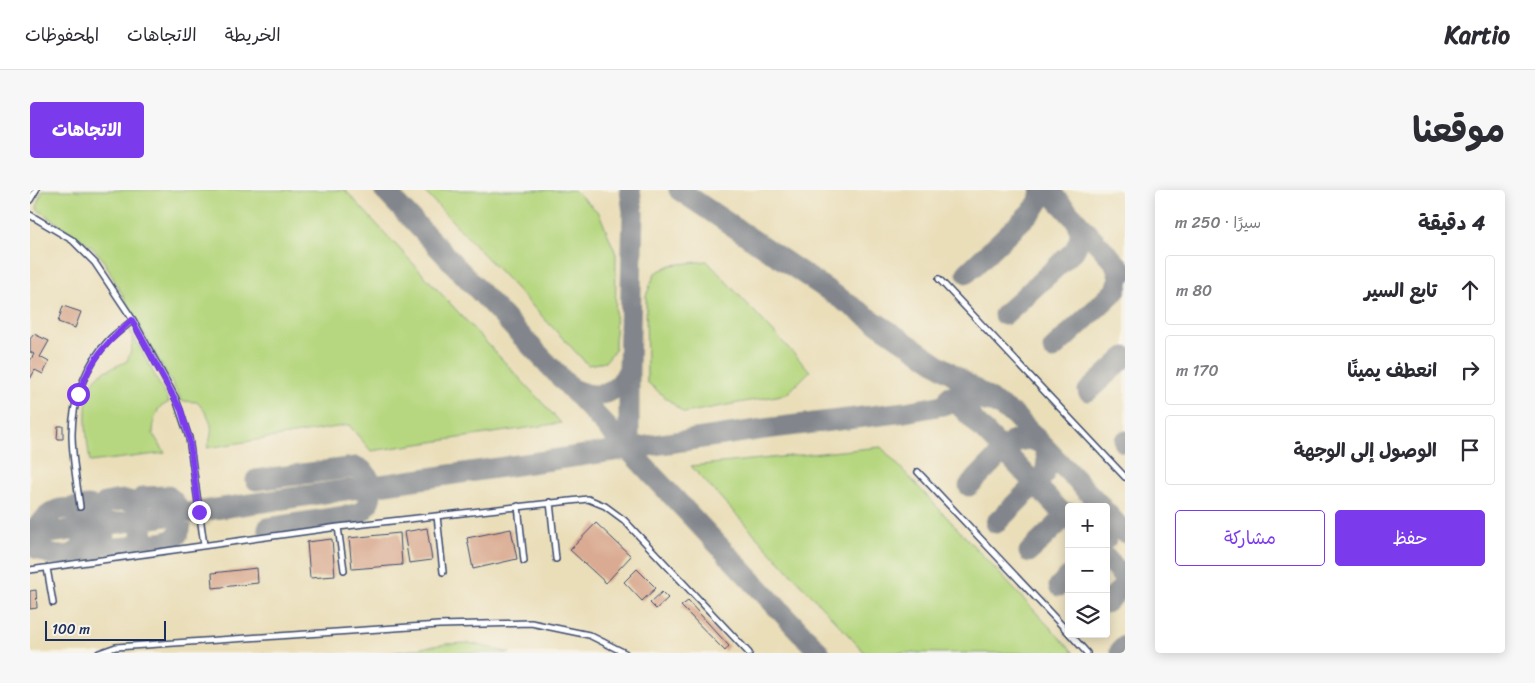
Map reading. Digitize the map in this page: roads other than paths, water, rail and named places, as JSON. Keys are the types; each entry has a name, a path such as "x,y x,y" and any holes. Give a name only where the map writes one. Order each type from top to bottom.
{"lane":[{"path":"30,200 36,190"},
{"path":"30,215 59,232 84,251 105,276 176,399 186,424 189,438 204,546"},
{"path":"940,279 1125,477"},
{"path":"80,507 72,436 78,394 89,369 102,349 132,320"},
{"path":"918,472 1065,630"},
{"path":"30,570 338,527 588,499 605,506 624,520 749,653"},
{"path":"550,502 556,559"},
{"path":"518,506 524,560"},
{"path":"437,516 443,572"},
{"path":"338,527 344,570"},
{"path":"47,568 53,603"},
{"path":"99,653 116,647 439,625 531,623 589,636 625,653"},
{"path":"1073,638 1087,653"}]}
